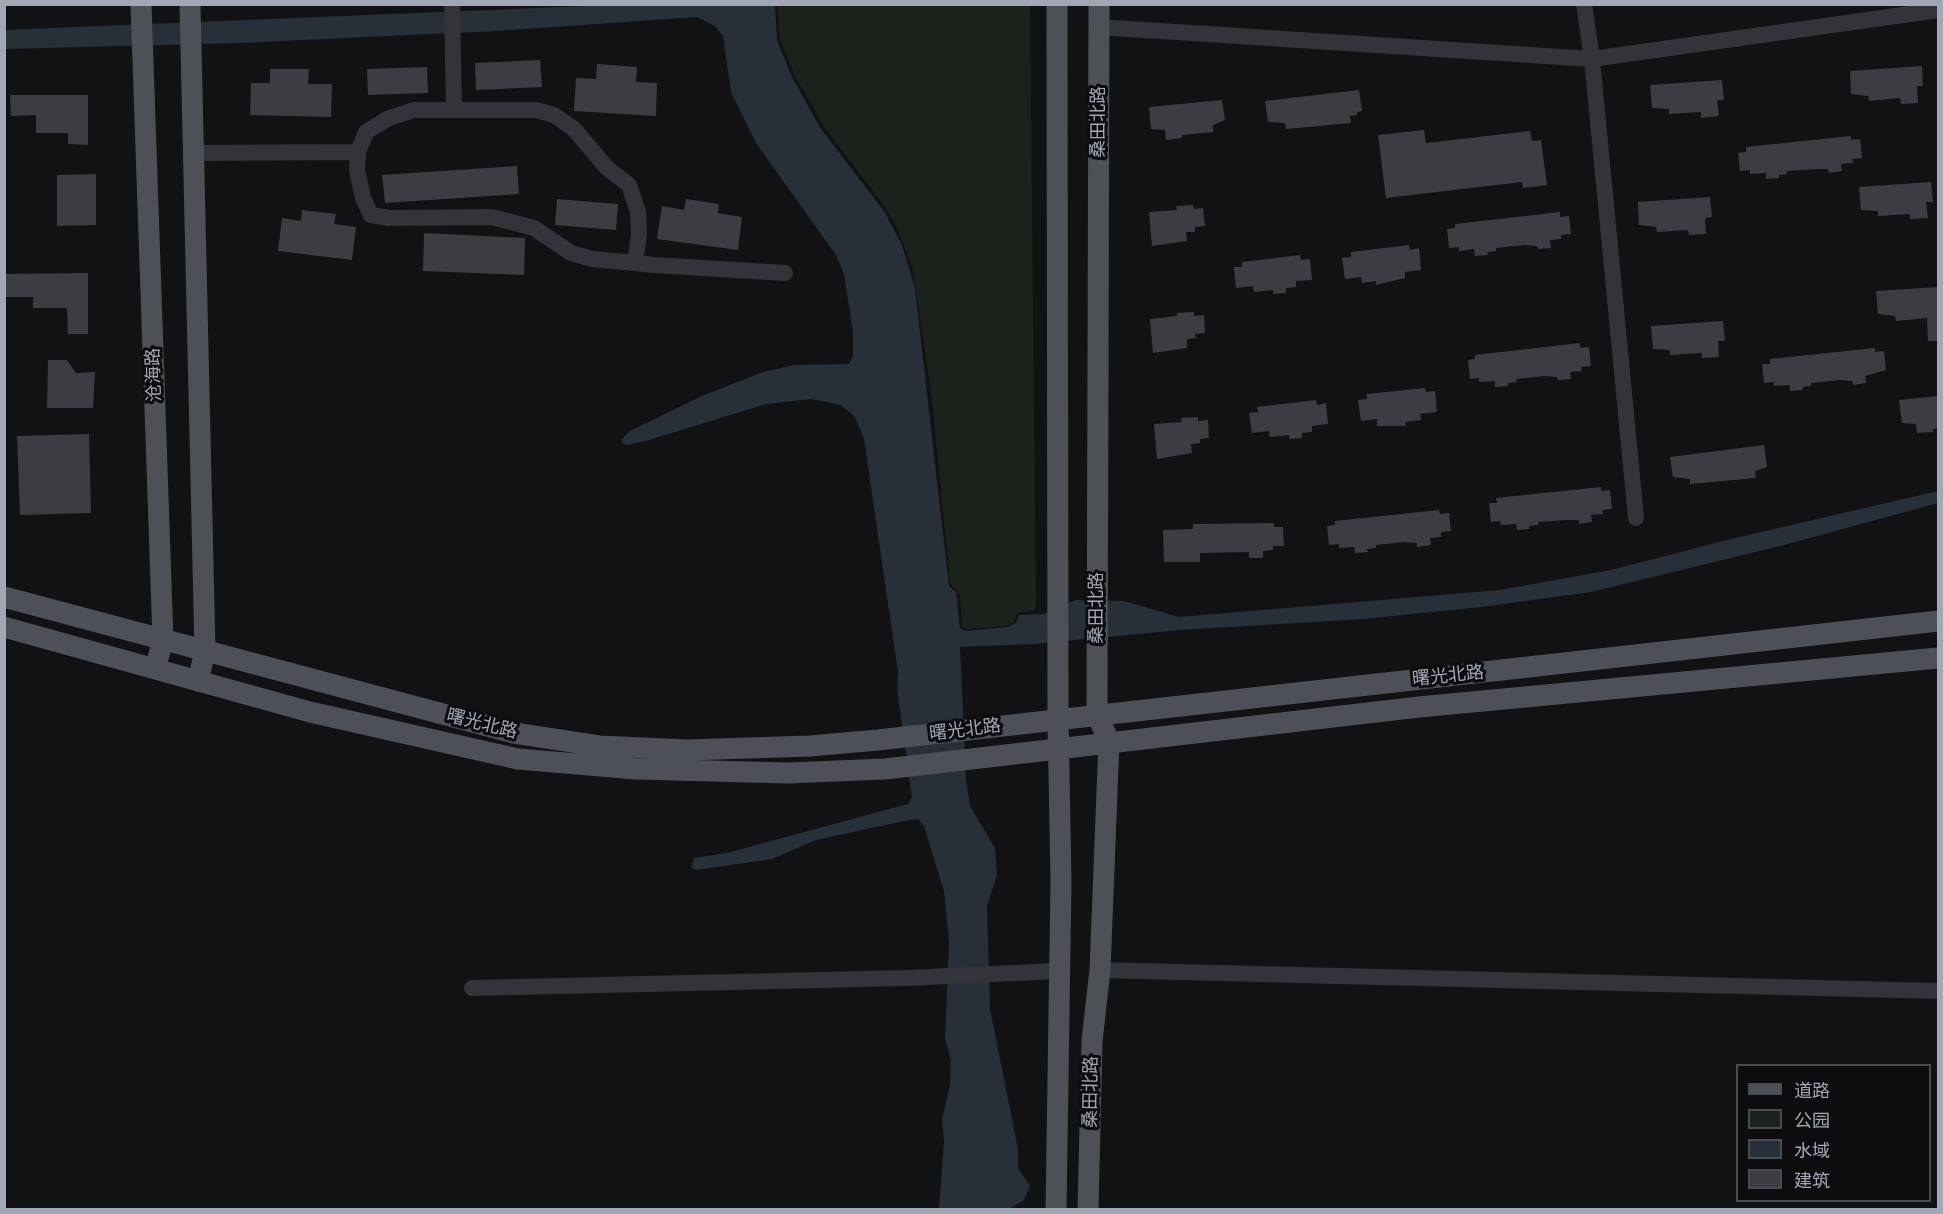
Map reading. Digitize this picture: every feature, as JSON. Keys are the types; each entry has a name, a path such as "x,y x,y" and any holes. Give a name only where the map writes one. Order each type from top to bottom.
{"main road":[{"name":"桑田北路","path":"1056,1209 1061,880 1058,719 1057,4"},
{"name":"桑田北路","path":"1088,1209 1092,1041 1100,970 1109,741 1097,715 1099,4"},
{"path":"190,7 205,651 198,681"},
{"name":"沧海路","path":"141,8 163,640 155,669"},
{"name":"曙光北路","path":"4,597 514,733 598,746 687,750 878,740 1938,621"},
{"name":"曙光北路","path":"4,627 310,712 518,759 636,769 788,774 885,769 1109,741 1419,707 1938,658"}],"street":[{"path":"1584,4 1592,59 1636,518"},
{"path":"452,7 454,110"},
{"path":"1099,27 1592,59 1938,10"},
{"path":"635,263 639,234 638,212 629,185 607,168 574,129 554,115 536,110 414,110 389,118 366,132 358,152 357,170 363,198 371,215 389,218 492,217 534,228 571,253 635,263 785,273"},
{"path":"193,153 358,152"},
{"path":"1100,970 1938,991"},
{"path":"472,988 906,978 1058,971"}],"green space":[{"path":"777,5 1030,5 1036,603 1035,610 1017,613 1014,622 1007,626 966,629 962,626 960,595 950,583 932,399 913,269 897,228 885,207 824,127 796,78 780,40"}],"water":[{"path":"609,5 775,5 777,40 792,77 821,129 884,211 902,245 915,288 949,586 956,592 960,628 965,631 1008,627 1016,623 1019,615 1043,614 1076,600 1124,601 1179,617 1500,590 1611,570 1731,539 1938,491 1938,503 1784,545 1591,592 1481,607 1363,619 1180,630 1033,644 960,647 966,780 970,806 995,848 997,876 987,905 990,1009 1018,1149 1018,1168 1030,1186 1024,1200 1009,1209 939,1209 944,1142 942,1120 950,1084 951,1060 945,1039 949,941 944,891 924,826 918,819 904,821 816,840 772,859 696,870 691,867 694,858 727,853 908,804 912,797 897,688 898,672 864,439 855,417 841,405 811,399 766,404 649,440 627,445 622,443 622,439 630,431 702,396 763,372 794,365 849,364 853,357 853,332 844,274 836,255 756,143 731,92 723,36 715,26 697,17 496,31 239,43 5,49 4,30"}],"building":[{"path":"540,60 542,87 476,90 475,63"},
{"path":"597,64 637,67 636,82 657,83 656,116 574,111 576,78 596,79"},
{"path":"1922,66 1923,86 1917,86 1918,103 1901,104 1900,98 1869,101 1868,96 1851,94 1850,71"},
{"path":"427,67 428,93 368,95 367,69"},
{"path":"270,69 309,69 308,84 332,84 331,117 250,115 251,83 270,83"},
{"path":"1722,80 1724,100 1717,100 1719,116 1701,118 1701,112 1669,114 1669,109 1652,108 1650,85"},
{"path":"1359,90 1362,111 1350,116 1351,123 1286,129 1285,123 1268,122 1265,101"},
{"path":"10,95 88,95 88,145 68,144 68,133 36,133 36,115 11,116"},
{"path":"1222,100 1225,120 1213,125 1213,132 1182,135 1182,138 1166,140 1165,130 1151,129 1149,107"},
{"path":"1424,130 1426,143 1530,131 1532,141 1541,140 1547,185 1523,188 1522,182 1386,198 1378,135"},
{"path":"1851,136 1851,140 1860,139 1862,158 1852,159 1853,163 1841,164 1842,171 1829,173 1828,169 1816,169 1787,171 1787,174 1779,175 1779,178 1766,179 1766,173 1750,174 1750,170 1740,171 1738,153 1746,152 1746,147"},
{"path":"517,166 519,194 385,203 382,175"},
{"path":"96,174 96,225 57,226 57,175"},
{"path":"1931,182 1933,202 1926,202 1928,218 1910,219 1910,214 1878,216 1878,211 1861,210 1859,187"},
{"path":"1710,197 1712,217 1705,218 1706,234 1689,235 1688,230 1657,232 1656,227 1639,225 1638,202"},
{"path":"557,199 618,204 616,230 555,225"},
{"path":"686,199 719,204 718,213 742,217 738,250 657,239 662,206 684,210"},
{"path":"1193,205 1194,209 1203,208 1205,226 1195,227 1195,232 1186,232 1187,241 1152,246 1149,212 1177,210 1176,206"},
{"path":"302,210 336,214 334,224 356,227 352,260 278,251 282,218 301,221"},
{"path":"1560,212 1560,217 1569,216 1571,234 1561,235 1561,239 1550,240 1551,248 1538,249 1537,246 1525,245 1496,248 1496,251 1487,252 1488,255 1475,256 1474,249 1459,251 1459,247 1449,248 1447,229 1455,228 1455,224"},
{"path":"424,233 525,238 524,275 423,271"},
{"path":"1409,245 1410,250 1419,248 1421,270 1405,272 1405,278 1376,285 1376,281 1362,283 1361,277 1345,279 1342,258 1351,257 1351,252"},
{"path":"1300,255 1301,260 1310,259 1312,280 1296,281 1296,287 1286,288 1286,293 1273,294 1273,290 1254,292 1253,286 1236,288 1234,267 1242,267 1242,262"},
{"path":"88,273 88,334 68,334 67,308 33,308 33,297 4,297 4,274"},
{"path":"1938,287 1938,341 1928,341 1927,318 1896,321 1895,316 1878,314 1876,291"},
{"path":"1194,312 1194,316 1204,315 1205,333 1195,334 1196,338 1187,339 1187,348 1153,353 1150,319"},
{"path":"1723,321 1725,341 1718,341 1719,357 1702,358 1702,353 1670,355 1670,350 1653,349 1651,326"},
{"path":"1580,343 1580,348 1589,347 1591,366 1581,367 1582,371 1570,372 1571,379 1558,380 1557,377 1545,376 1516,379 1517,382 1508,383 1508,386 1495,387 1495,381 1479,382 1479,378 1470,379 1468,360 1475,359 1475,355"},
{"path":"1875,348 1875,352 1884,351 1886,370 1865,376 1866,383 1853,385 1852,381 1840,380 1811,383 1811,386 1803,387 1803,390 1790,391 1790,385 1774,386 1774,382 1764,383 1762,364 1770,364 1770,359"},
{"path":"48,360 67,360 76,373 95,372 93,408 47,408"},
{"path":"1425,388 1426,392 1435,391 1437,412 1420,414 1421,420 1405,422 1406,426 1377,426 1377,419 1361,421 1358,400 1367,399 1367,394"},
{"path":"1938,396 1938,428 1933,429 1933,432 1917,433 1916,424 1902,423 1899,400"},
{"path":"1316,400 1317,405 1326,403 1328,424 1312,426 1312,432 1302,433 1302,438 1289,439 1289,435 1270,437 1269,431 1252,433 1249,413 1258,412 1257,407"},
{"path":"1198,417 1198,421 1208,420 1209,438 1200,439 1200,443 1191,444 1192,453 1157,459 1154,424 1182,422 1181,418"},
{"path":"89,434 91,513 20,515 17,436"},
{"path":"1764,445 1767,467 1755,471 1756,478 1690,484 1690,479 1673,477 1670,457"},
{"path":"1601,487 1601,491 1610,490 1612,509 1602,510 1603,514 1591,515 1592,522 1579,524 1579,520 1566,520 1538,522 1538,525 1529,526 1529,529 1517,530 1516,524 1501,525 1500,521 1491,522 1489,503 1497,503 1496,498"},
{"path":"1439,510 1440,514 1449,513 1451,531 1441,532 1441,537 1430,538 1431,545 1417,547 1417,543 1404,542 1376,545 1376,548 1367,549 1368,552 1355,553 1354,547 1339,548 1339,544 1329,545 1327,526 1335,525 1335,521"},
{"path":"1274,523 1274,527 1283,527 1284,546 1273,546 1273,550 1263,551 1263,558 1249,558 1249,552 1200,553 1200,562 1164,562 1163,530 1193,529 1193,524"}]}
